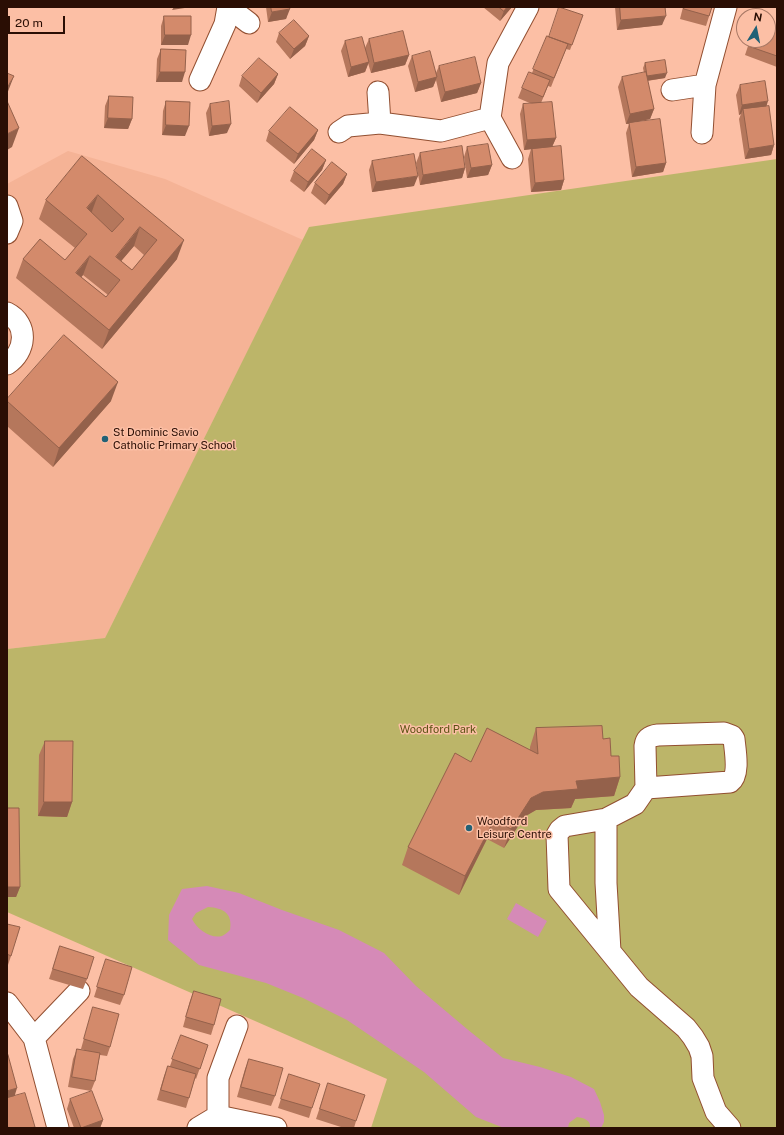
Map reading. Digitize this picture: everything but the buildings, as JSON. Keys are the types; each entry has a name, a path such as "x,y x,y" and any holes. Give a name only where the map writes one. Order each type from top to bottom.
{"street":[{"path":"200,80 224,24 228,7 249,23"},
{"path":"512,158 490,118 498,63 528,7"},
{"path":"702,133 705,85 726,7"},
{"path":"672,90 705,85"},
{"path":"378,92 380,123"},
{"path":"339,132 348,126 380,123 441,131 490,118"},
{"path":"7,206 12,221 7,234"},
{"path":"7,313 18,322 22,330 23,340 21,349 16,357 7,364"},
{"path":"646,788 730,782 734,779 736,773 734,739 732,736 724,733 652,736 645,742 646,788 635,804 606,820 565,826 560,830 557,835 559,889 639,987 686,1028 693,1037 702,1056 703,1078 716,1112 730,1128"},
{"path":"606,820 606,882 610,951"},
{"path":"34,1038 80,991"},
{"path":"7,1003 34,1038 58,1128"},
{"path":"218,1116 218,1078 237,1026"},
{"path":"198,1128 218,1116 276,1128"}],"shaded area":[{"name":"St Dominic Savio Catholic Primary School","path":"68,151 165,179 303,240 105,638 7,649 7,184"},
{"path":"207,886 239,893 339,930 384,953 416,986 503,1058 540,1067 571,1077 594,1089 604,1115 604,1122 601,1128 590,1128 588,1121 577,1117 569,1123 568,1128 504,1128 476,1117 424,1072 347,1020 303,998 266,983 199,965 168,940 169,915 182,889","holes":["208,907 226,912 230,919 230,930 222,936 217,937 209,935 201,930 192,919 196,913"]},
{"path":"516,903 547,921 538,937 507,919"}],"green space":[{"name":"Woodford Park","path":"777,159 777,1128 371,1128 387,1079 7,912 7,649 105,638 309,227"}],"place":[{"name":"St Dominic Savio Catholic Primary School","path":"105,439"},
{"name":"Woodford Leisure Centre","path":"469,828"}]}
